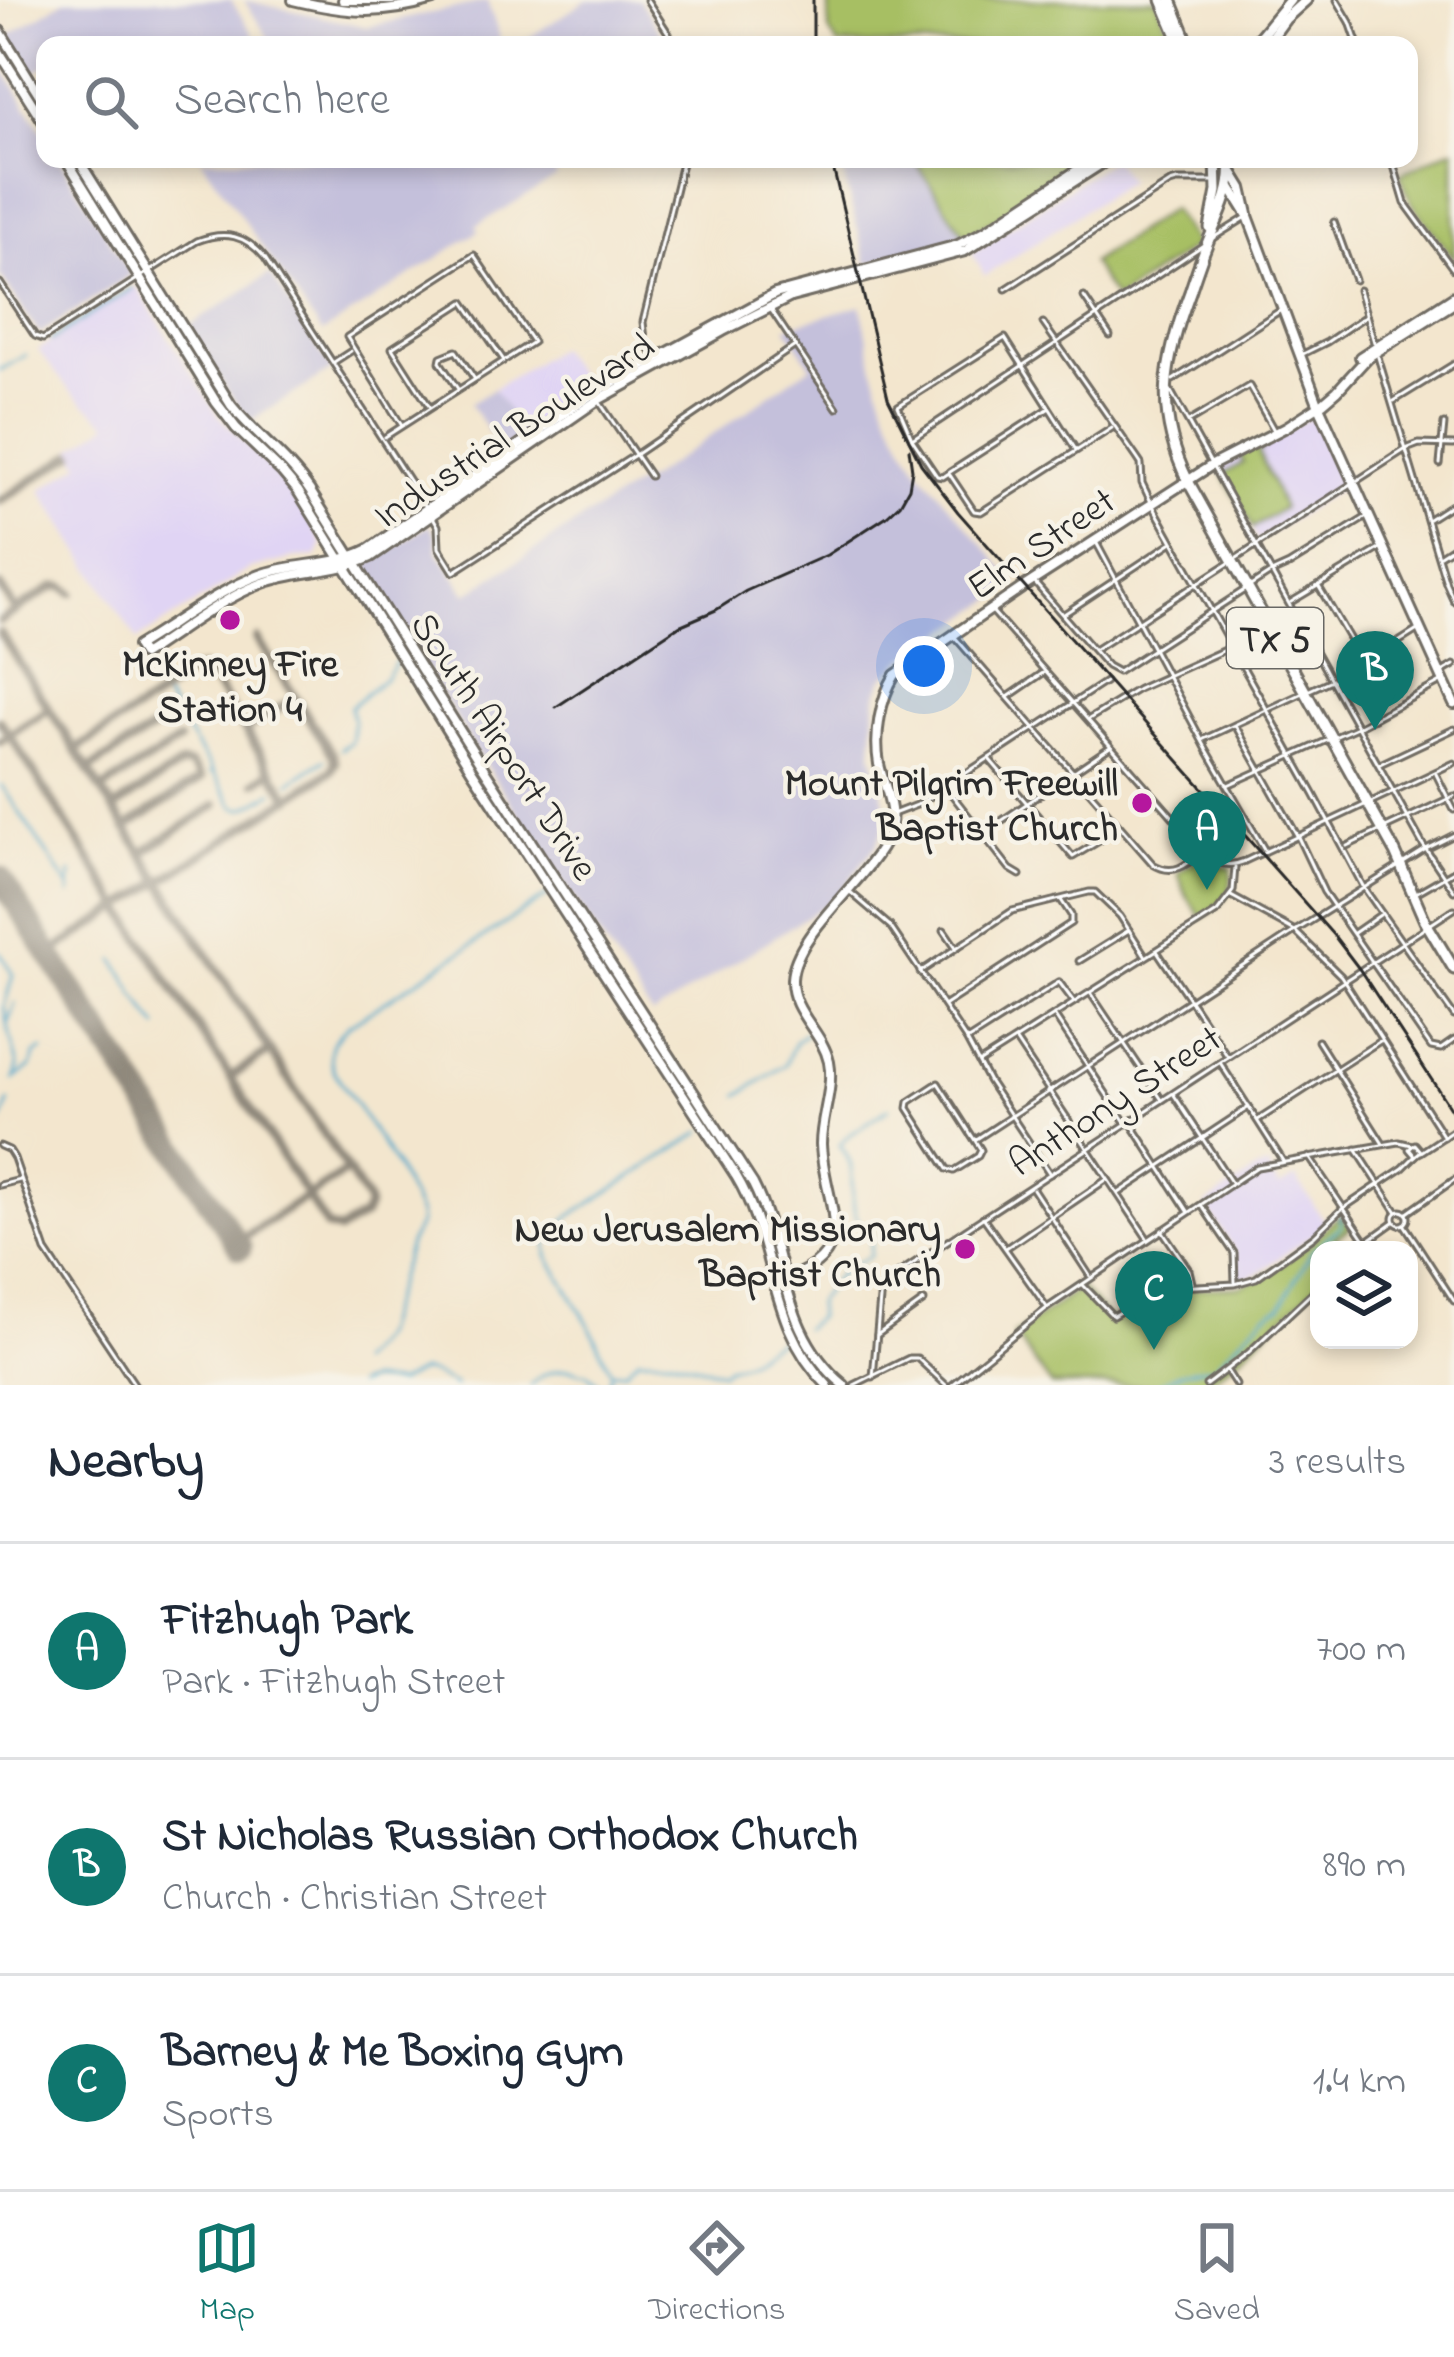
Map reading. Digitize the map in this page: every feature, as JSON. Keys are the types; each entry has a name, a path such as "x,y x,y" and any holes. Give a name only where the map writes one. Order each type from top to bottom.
{"main road":[{"path":"293,0 389,11 434,0"},
{"path":"343,0 364,7 392,0"},
{"path":"1167,0 1181,36"},
{"path":"1269,36 1290,0"},
{"path":"1264,36 1306,0"},
{"path":"0,31 36,102"},
{"path":"0,53 36,97"},
{"name":"South Airport Drive","path":"79,168 193,354 216,402 236,428 304,491 736,1176 801,1334 822,1365 844,1385"},
{"name":"Industrial Boulevard","path":"766,303 881,274 885,267 950,248 1090,168"},
{"name":"TX 5","path":"1210,237 1218,168"},
{"path":"1219,168 1220,181 1248,216"},
{"name":"TX 5","path":"1230,168 1231,195 1210,237 1170,350 1165,384 1170,434 1188,481 1368,803 1454,969"},
{"path":"1233,168 1319,406 1454,704"},
{"name":"Industrial Boulevard","path":"348,562 282,568 250,578 140,650 255,586 348,562 384,549 429,512 596,397 790,288 908,261"},
{"name":"Elm Street","path":"892,814 878,752 885,694 903,668 1212,465 1319,406 1376,348 1454,299"},
{"name":"South Airport Drive","path":"304,491 327,536 348,562"},
{"path":"317,564 327,556 327,536"},
{"path":"778,1281 818,1263 835,1232 836,1216 821,1146 829,1065 822,1044 797,1005 792,980 801,952 884,842 892,814"},
{"name":"South Airport Drive","path":"778,1281 792,1339 827,1385"}],"street":[{"path":"646,0 670,36"},
{"path":"1337,0 1355,36"},
{"path":"657,362 645,340 643,322 681,168"},
{"path":"1395,168 1405,203 1454,270"},
{"path":"1006,290 1162,187 1177,181 1217,181"},
{"path":"912,439 1248,216"},
{"path":"1334,222 1355,280"},
{"path":"0,283 42,339 208,236 244,239 263,255 438,526 439,548 454,572 795,346"},
{"path":"382,438 402,426 533,342 474,255 348,335 346,340 402,426"},
{"path":"1359,290 1454,601"},
{"path":"1084,297 1110,336"},
{"path":"430,408 392,348 464,302 504,361"},
{"path":"766,303 837,408"},
{"path":"1282,309 1165,384 1426,849 1454,890"},
{"path":"1299,356 1367,316"},
{"path":"1043,323 1141,464 1142,482 1152,504 1364,887 1454,1016"},
{"path":"1049,408 943,477 912,439 898,406 1005,338 1076,450"},
{"path":"333,363 352,350"},
{"path":"458,390 441,357 456,351 475,379"},
{"path":"1393,402 1454,364"},
{"path":"1188,422 1249,386 1275,432"},
{"path":"596,397 650,476"},
{"path":"1440,464 1444,424"},
{"path":"949,473 977,513 1114,427"},
{"path":"1094,651 1406,449 1423,443 1454,446"},
{"path":"1427,520 1454,503"},
{"path":"1033,581 1118,672 1368,516"},
{"path":"1095,540 1267,851"},
{"path":"1062,616 1173,542"},
{"path":"1290,603 1383,546"},
{"path":"1438,556 1454,546"},
{"path":"1318,585 1364,663"},
{"path":"991,610 1211,859 1235,865 1454,763"},
{"path":"1088,720 1122,697 1298,616"},
{"path":"1202,740 1334,680 1420,628"},
{"path":"953,634 1149,860 1162,869 1181,868 1203,851"},
{"path":"1227,785 1359,726 1442,677 1454,664"},
{"path":"1008,698 1045,672"},
{"path":"892,814 920,804 1105,682"},
{"path":"1235,725 1352,934 1435,1050 1454,1040"},
{"path":"1379,764 1454,729"},
{"path":"982,834 1111,747"},
{"path":"989,759 1073,857 1120,828"},
{"path":"1435,772 1454,810"},
{"path":"946,787 1020,875"},
{"path":"1344,848 1451,797"},
{"path":"975,1140 1294,931 1454,835"},
{"path":"1211,859 1238,837"},
{"path":"978,1064 1214,914 1231,896 1235,865"},
{"path":"1414,895 1454,871"},
{"path":"848,890 890,926 1050,1174"},
{"path":"920,972 992,920 1095,892 1118,914 1146,956"},
{"path":"1231,896 1294,931 1344,980 1444,1137"},
{"path":"944,1006 1071,922 1060,898"},
{"name":"Anthony Street","path":"873,1377 884,1284 1454,909"},
{"path":"1352,934 1382,914"},
{"path":"1079,961 1129,930"},
{"path":"944,931 956,947"},
{"path":"1156,950 1228,1057"},
{"path":"967,1041 1056,983 1064,986 1074,1003"},
{"path":"1090,993 1162,1100"},
{"path":"1054,1016 1189,1212"},
{"path":"1016,1040 1148,1240"},
{"path":"1258,1120 1382,1040"},
{"path":"1318,1041 1384,1146"},
{"path":"1220,1062 1283,1161"},
{"path":"938,1083 975,1140 981,1152 951,1171 908,1105 938,1083"},
{"path":"1173,1093 1232,1184"},
{"path":"1118,1194 1250,1107"},
{"path":"1082,1284 1113,1316 1155,1289 1235,1284 1258,1276 1399,1169 1414,1150 1454,1130"},
{"path":"854,1385 917,1358 949,1385 1047,1308 1260,1166 1399,1142 1414,1150"},
{"path":"0,1145 13,1154 46,1251 136,1385"},
{"path":"1356,1150 1397,1212 1406,1214 1454,1180"},
{"path":"1310,1157 1365,1241"},
{"path":"0,1185 21,1179"},
{"path":"1006,1247 1108,1179"},
{"path":"1031,1186 1091,1278"},
{"path":"1201,1204 1234,1255 1235,1284"},
{"path":"1369,1241 1394,1222 1397,1212"},
{"path":"1394,1222 1404,1224 1406,1214"},
{"path":"983,1216 1047,1308"},
{"path":"1404,1224 1454,1301"},
{"path":"1162,1230 1189,1270 1192,1285"},
{"path":"1207,1385 1310,1294"},
{"path":"876,1335 924,1301"},
{"path":"1227,1370 1236,1385"}],"shaded area":[{"path":"64,0 231,0 254,36 36,36 36,71 31,74 7,37"},
{"path":"244,0 367,27 487,1 500,36 267,36"},
{"path":"587,0 639,0 662,36 531,36"},
{"path":"0,63 36,121 36,168 65,168 130,273 39,334 0,275"},
{"path":"207,168 552,168 557,177 476,226 479,231 322,333"},
{"path":"841,168 920,168 965,236 952,245 867,264"},
{"path":"1100,168 1119,168 1128,181 985,276 972,253"},
{"path":"270,274 332,370 250,421 188,327"},
{"path":"136,286 218,415 282,480 322,545 317,557 250,569 137,640 41,490 81,464 72,449 109,424 71,392 38,350"},
{"path":"861,305 887,410 907,450 1017,584 901,661 882,680 876,697 872,752 886,807 885,825 877,844 836,898 652,1015 479,755 383,599 368,572 370,563 430,525 438,552 467,594 646,481 811,366 786,327"},
{"path":"558,348 589,391 524,435 493,389"},
{"path":"493,389 524,435 501,451 470,404"},
{"path":"1316,415 1348,483 1258,541 1217,467"},
{"path":"1269,1166 1279,1187 1296,1178 1325,1222 1258,1273 1240,1281 1235,1250 1205,1205"}],"green space":[{"path":"829,0 1157,0 1171,36 832,36"},
{"path":"1454,148 1454,259 1411,202 1400,174"},
{"path":"920,168 1073,168 1003,215 965,236"},
{"path":"1171,209 1196,245 1115,300 1091,263"},
{"path":"1261,443 1264,447 1258,451 1283,508 1253,528 1223,475 1243,462 1239,456"},
{"path":"1202,855 1231,868 1231,885 1225,898 1202,918 1178,873"},
{"path":"1340,1214 1351,1227 1337,1241 1310,1241 1310,1291 1203,1385 1051,1385 1014,1335 1080,1288 1108,1316 1115,1317 1158,1290 1239,1286 1293,1256"}],"waterway":[{"path":"51,340 132,288"},
{"path":"0,370 26,355"},
{"path":"341,749 351,742 350,707 385,678 397,661"},
{"path":"145,668 159,689"},
{"path":"166,699 213,772"},
{"path":"290,782 324,760"},
{"path":"210,773 237,807 249,806 273,792"},
{"path":"2,786 71,890"},
{"path":"70,895 71,873"},
{"path":"357,1363 380,1337 420,1223 393,1162 334,1071 332,1046 349,1025 547,896"},
{"path":"0,952 13,975 4,1007 7,1023"},
{"path":"115,960 133,989"},
{"path":"133,992 158,1027"},
{"path":"14,1080 18,1066 7,1024 15,1004"},
{"path":"739,1095 785,1065 795,1042 805,1034"},
{"path":"16,1078 43,1050"},
{"path":"0,1126 9,1102"},
{"path":"804,1328 817,1317 816,1302 836,1278 870,1256 872,1232 855,1212 850,1163 840,1145 889,1108"},
{"path":"611,1372 548,1256 547,1241 566,1219 702,1132"},
{"path":"1158,1385 1184,1372 1213,1367 1265,1315 1280,1307 1312,1251 1341,1226 1340,1214"},
{"path":"608,1385 611,1372 625,1371 638,1358 673,1359 722,1372 787,1336"},
{"path":"531,1385 564,1369 586,1373 600,1385"},
{"path":"356,1385 398,1383 420,1371 455,1385"}],"taxiway":[{"path":"0,501 73,454"},
{"path":"0,621 53,587 62,586 72,593"},
{"path":"0,587 16,611"},
{"path":"0,633 367,1201 364,1216 339,1231 327,1227 0,720"},
{"path":"49,954 331,771 333,755 257,639"},
{"path":"75,750 201,669 290,799"},
{"path":"245,730 295,698"},
{"path":"0,741 49,709"},
{"path":"88,770 166,721"},
{"path":"101,790 179,741"},
{"path":"113,809 182,764 190,765 201,779 125,828"},
{"path":"255,782 272,771"},
{"path":"142,853 216,805"},
{"path":"230,1077 270,1051"},
{"path":"236,1242 347,1171"}],"runway":[{"path":"0,878 240,1248"}],"railway":[{"path":"813,0 813,36"},
{"path":"833,168 888,398 921,464 958,512 1335,937 1454,1114"},
{"path":"556,707 679,626 827,555 887,516 909,488 909,449"}],"place":[{"name":"McKinney Fire Station 4","path":"230,620"},
{"name":"St Nicholas Russian Orthodox Church","path":"1375,730"},
{"name":"Mount Pilgrim Freewill Baptist Church","path":"1142,803"},
{"name":"Fitzhugh Park","path":"1207,890"},
{"name":"New Jerusalem Missionary Baptist Church","path":"965,1249"},
{"name":"Barney & Me Boxing Gym","path":"1154,1350"}]}
